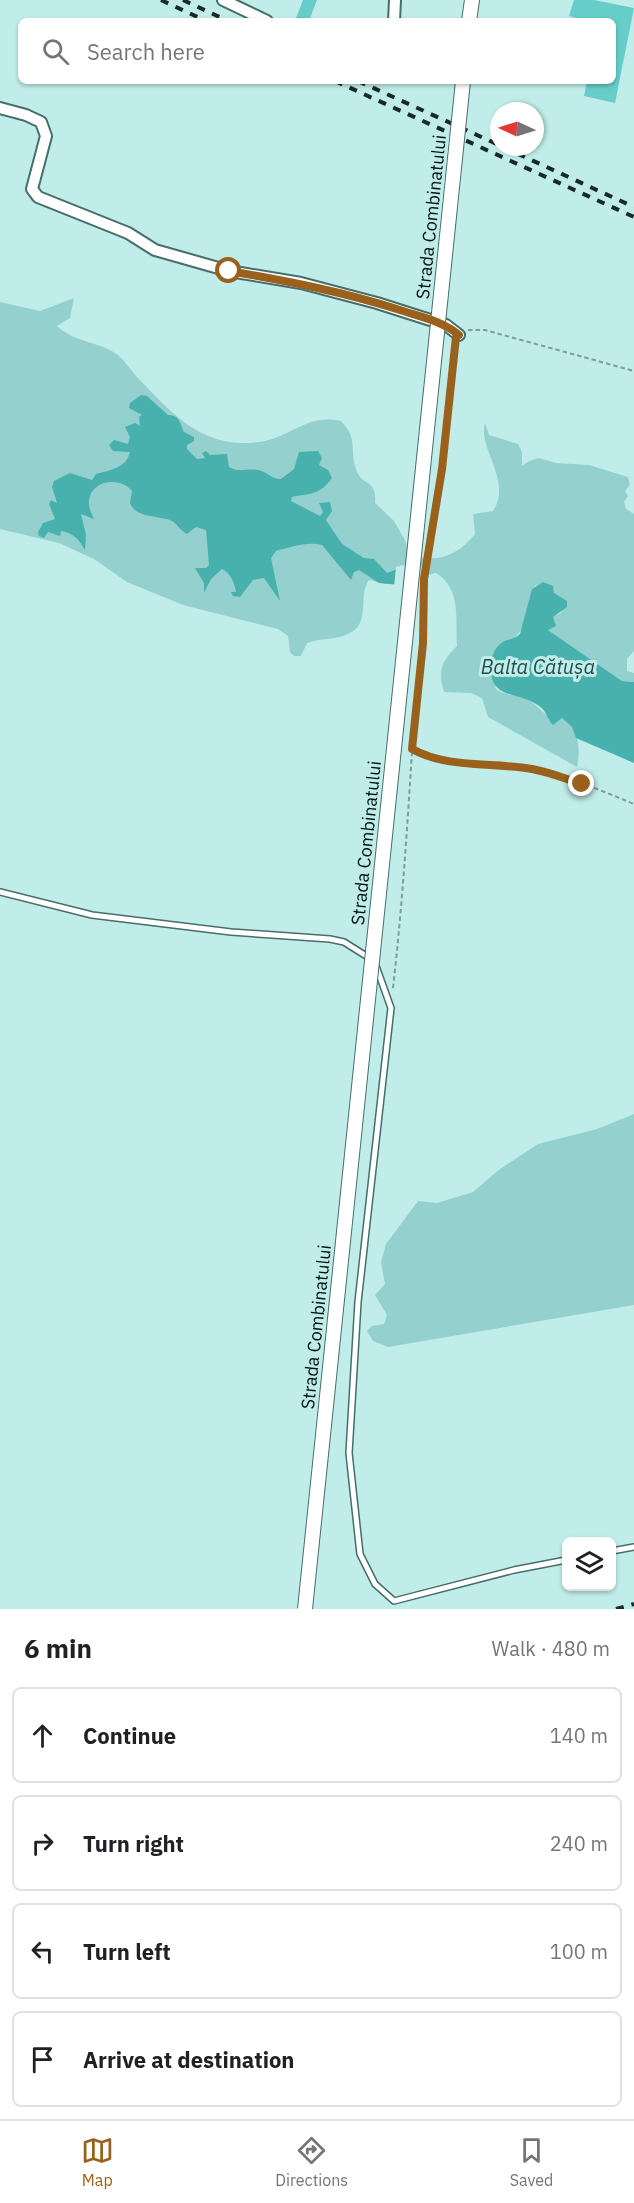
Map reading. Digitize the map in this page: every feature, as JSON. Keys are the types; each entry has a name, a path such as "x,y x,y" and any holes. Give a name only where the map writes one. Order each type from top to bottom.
{"street":[{"path":"224,0 261,18"},
{"path":"394,0 394,18"},
{"path":"470,18 472,0"},
{"name":"Strada Combinatului","path":"305,1609 463,84"},
{"path":"0,108 41,122 46,136 32,189 38,197 128,232 155,250 229,271 301,283 377,303 446,325 459,335"}],"lane":[{"path":"0,892 92,915 231,932 330,939 344,942 375,962 391,1008 358,1302 349,1453 360,1554 375,1584 394,1601 514,1570 562,1561"},
{"path":"616,1550 634,1547"}],"path":[{"path":"426,568 442,469 456,337 466,330 485,330 634,371"},
{"path":"392,992 405,876 412,749 423,643 424,590"},
{"path":"412,749 423,756 445,761 535,769 634,804"}],"shaded area":[{"path":"74,298 70,318 57,326 71,336 111,350 118,355 162,403 190,426 205,434 239,443 259,442 270,440 318,420 341,421 352,439 354,462 359,475 374,489 375,503 394,521 405,540 408,553 417,557 436,558 453,553 475,534 473,514 493,511 498,500 499,488 486,443 485,423 489,435 518,444 522,452 522,466 539,458 556,463 589,465 628,477 630,485 625,491 628,496 624,502 626,509 634,514 634,651 627,659 627,671 634,673 634,682 622,681 548,630 552,617 561,613 567,601 536,585 532,591 520,632 509,639 495,688 506,694 525,698 547,715 567,721 572,726 577,739 579,754 577,767 488,717 482,698 471,693 444,692 441,678 442,666 457,646 456,606 450,588 436,573 386,584 369,580 364,594 360,624 343,636 307,643 301,656 294,656 290,652 288,636 278,629 183,605 127,582 94,559 59,543 0,529 0,302 40,311"},
{"path":"634,1114 634,1305 388,1347 373,1341 367,1331 372,1326 384,1324 387,1315 375,1295 385,1284 381,1262 386,1244 418,1201 437,1203 473,1192 500,1169 538,1144 597,1129"}],"water":[{"path":"141,395 147,396 168,415 177,418 184,432 194,437 194,441 187,445 187,449 197,459 205,458 202,453 206,451 210,455 227,454 229,467 233,469 258,470 281,479 294,469 299,452 318,451 322,458 319,465 328,470 332,478 318,491 292,497 291,501 320,516 323,512 319,503 330,502 332,511 326,520 342,544 364,558 374,559 387,573 400,568 400,585 379,583 359,570 354,572 351,580 322,545 311,544 276,551 271,558 280,601 264,578 253,580 240,597 233,596 231,592 236,592 233,582 222,569 211,579 204,593 204,583 195,568 206,568 209,565 206,530 196,527 187,534 172,521 137,512 130,503 132,491 114,482 101,484 91,493 89,505 94,519 81,514 86,535 85,550 76,538 66,532 61,531 60,536 48,532 44,538 39,536 38,532 43,523 55,519 49,504 51,500 57,503 52,487 54,481 70,473 92,480 96,474 117,468 125,462 130,452 113,451 109,445 114,440 128,444 130,437 125,427 135,423 140,426 139,417 142,415 129,408 130,403"},
{"name":"Balta Cătușa","path":"543,582 553,586 554,593 567,601 567,607 553,617 556,626 548,630 622,681 634,682 634,763 576,738 572,727 562,718 553,725 539,706 500,690 495,684 491,666 494,652 502,643 520,634 532,589"}],"pier":[{"path":"415,562 422,567 423,576 418,583 407,587 394,587 396,567"}],"building":[{"path":"303,0 317,0 310,18 296,18"},
{"path":"574,0 594,0 634,8 615,103 584,96 586,84 616,84 616,18 569,16"}],"railway":[{"path":"161,0 200,18"},
{"path":"183,0 222,18"},
{"path":"342,84 634,217"},
{"path":"365,84 490,141"},
{"path":"523,156 634,207"},
{"path":"616,1609 634,1604"}],"route":[{"path":"229,271 301,283 377,303 446,325 459,335 456,337 449,383 442,469 424,579 423,643 412,749 423,756 445,761 535,769 582,784"}]}
